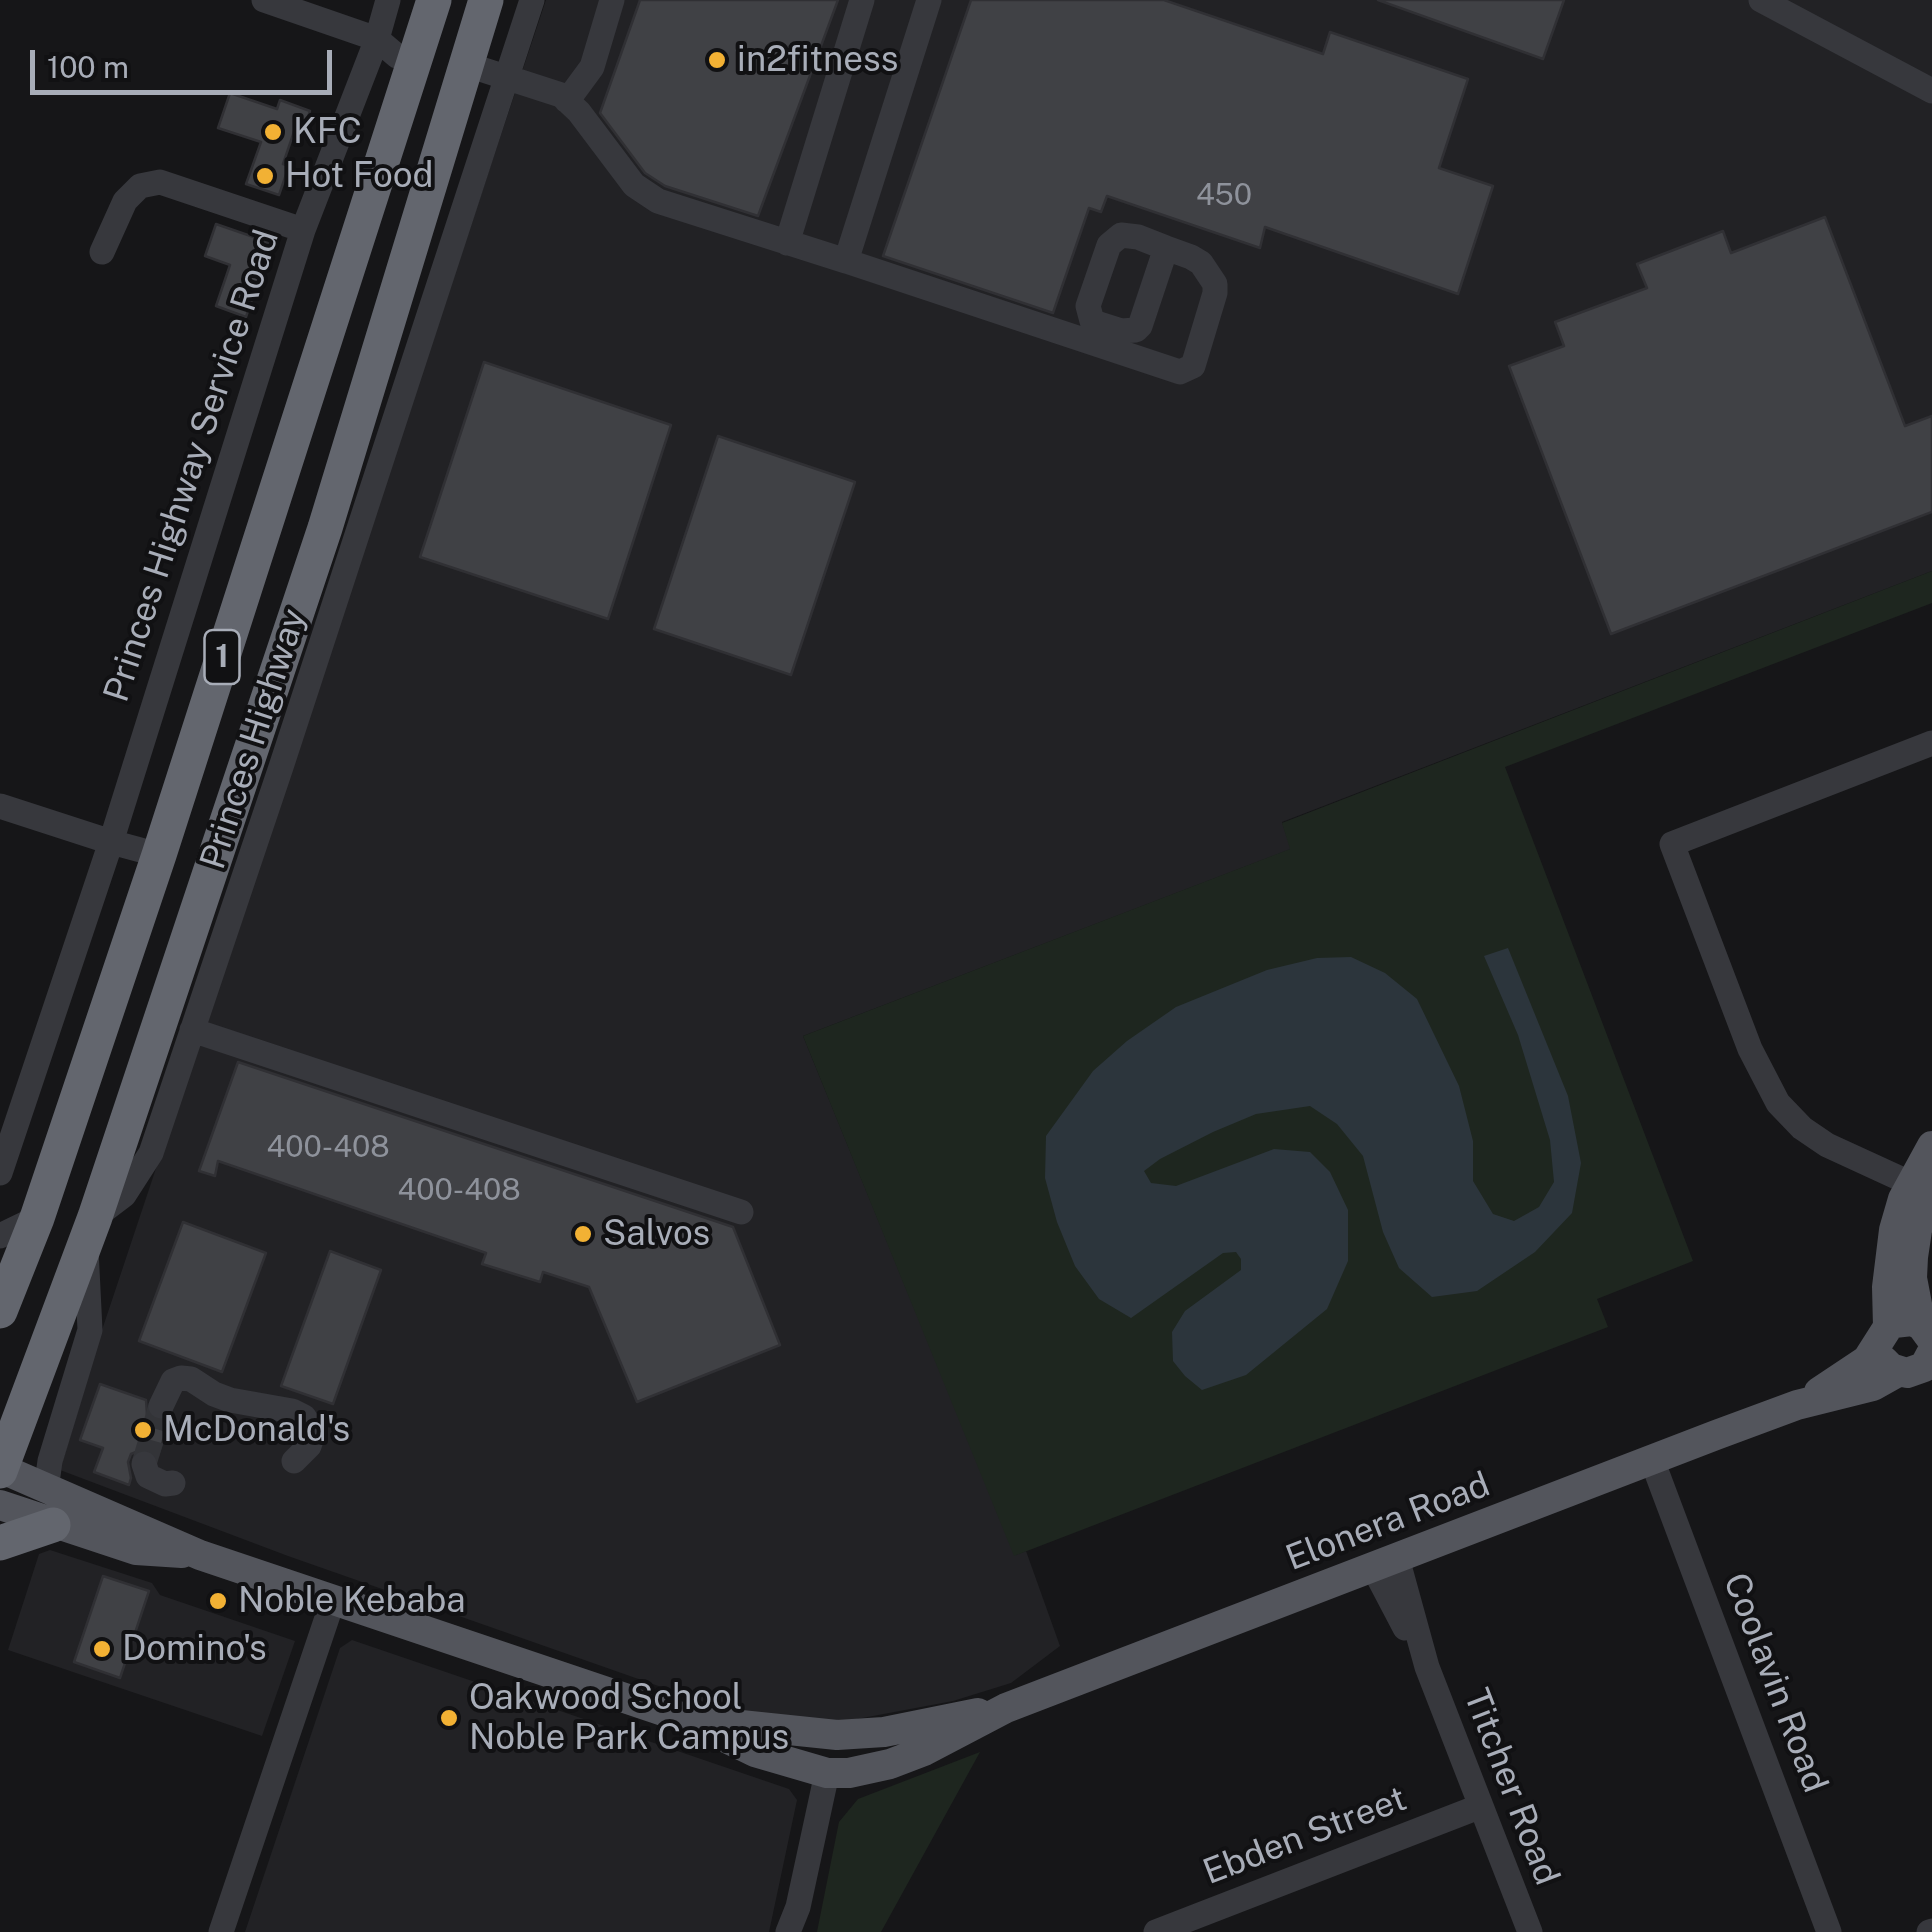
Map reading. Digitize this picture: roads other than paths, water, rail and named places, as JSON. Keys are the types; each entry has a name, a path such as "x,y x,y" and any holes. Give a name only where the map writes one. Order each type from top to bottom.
{"highway":[{"name":"Princes Highway","path":"0,1469 90,1230 325,528 486,0"},
{"name":"Princes Highway","path":"0,1311 38,1218 432,9"},
{"path":"414,60 464,64"},
{"path":"0,1543 49,1508"}],"main road":[{"path":"1924,1186 1894,1230 1884,1361 1898,1372 1916,1371 1929,1342 1912,1278 1912,1257 1932,1146"},
{"path":"1884,1335 1903,1320 1929,1342"},
{"name":"Elonera Road","path":"1797,1405 1853,1371 1884,1335"},
{"name":"Elonera Road","path":"0,1469 49,1508 136,1550 200,1555 687,1719 755,1752 827,1773 849,1772 890,1764 952,1738 1006,1708 1797,1405 1860,1390 1898,1372"},
{"name":"Elonera Road","path":"0,1505 49,1508"},
{"name":"Elonera Road","path":"687,1719 757,1728 865,1733 1006,1708"},
{"path":"757,1728 814,1753 827,1773 837,1756 865,1733"}],"street":[{"path":"264,0 377,39 397,56 414,60"},
{"name":"Princes Highway Service Road","path":"110,842 303,230 377,39 388,0"},
{"path":"49,1508 50,1461 90,1330 90,1230 136,1181 151,1152 282,767 532,0"},
{"path":"567,101 592,67 612,0"},
{"path":"788,243 862,0"},
{"path":"846,261 930,0"},
{"path":"1761,0 1932,91"},
{"path":"377,39 406,32 432,9"},
{"path":"464,64 561,96 579,112 634,186 658,202 1180,372 1188,370 1195,361 1215,284 1201,264 1166,248"},
{"path":"102,252 125,201 140,186 160,182 303,230"},
{"path":"1924,1186 1827,1145 1802,1128 1778,1103 1750,1049 1672,844 1932,743"},
{"path":"0,806 158,854"},
{"path":"0,1173 110,842"},
{"path":"192,1030 741,1212"},
{"path":"0,1236 38,1218"},
{"path":"162,1406 172,1382 181,1378 192,1379 230,1400 292,1410 304,1416 312,1437 309,1446 294,1460"},
{"name":"Coolavin Road","path":"1652,1460 1829,1932"},
{"path":"144,1464 148,1476 173,1483"},
{"name":"Titcher Road","path":"1385,1563 1530,1932"},
{"path":"221,1932 333,1600"},
{"path":"788,1932 798,1919 827,1773"},
{"name":"Ebden Street","path":"1156,1932 1480,1806"}],"tunnel":[{"path":"144,1464 161,1406"}],"place":[{"name":"in2fitness","path":"717,60"},
{"name":"KFC","path":"273,132"},
{"name":"Hot Food","path":"265,176"},
{"name":"Salvos","path":"583,1234"},
{"name":"McDonald's","path":"143,1430"},
{"name":"Noble Kebaba","path":"218,1601"},
{"name":"Domino's","path":"102,1649"},
{"name":"Oakwood School Noble Park Campus","path":"449,1718"}]}
